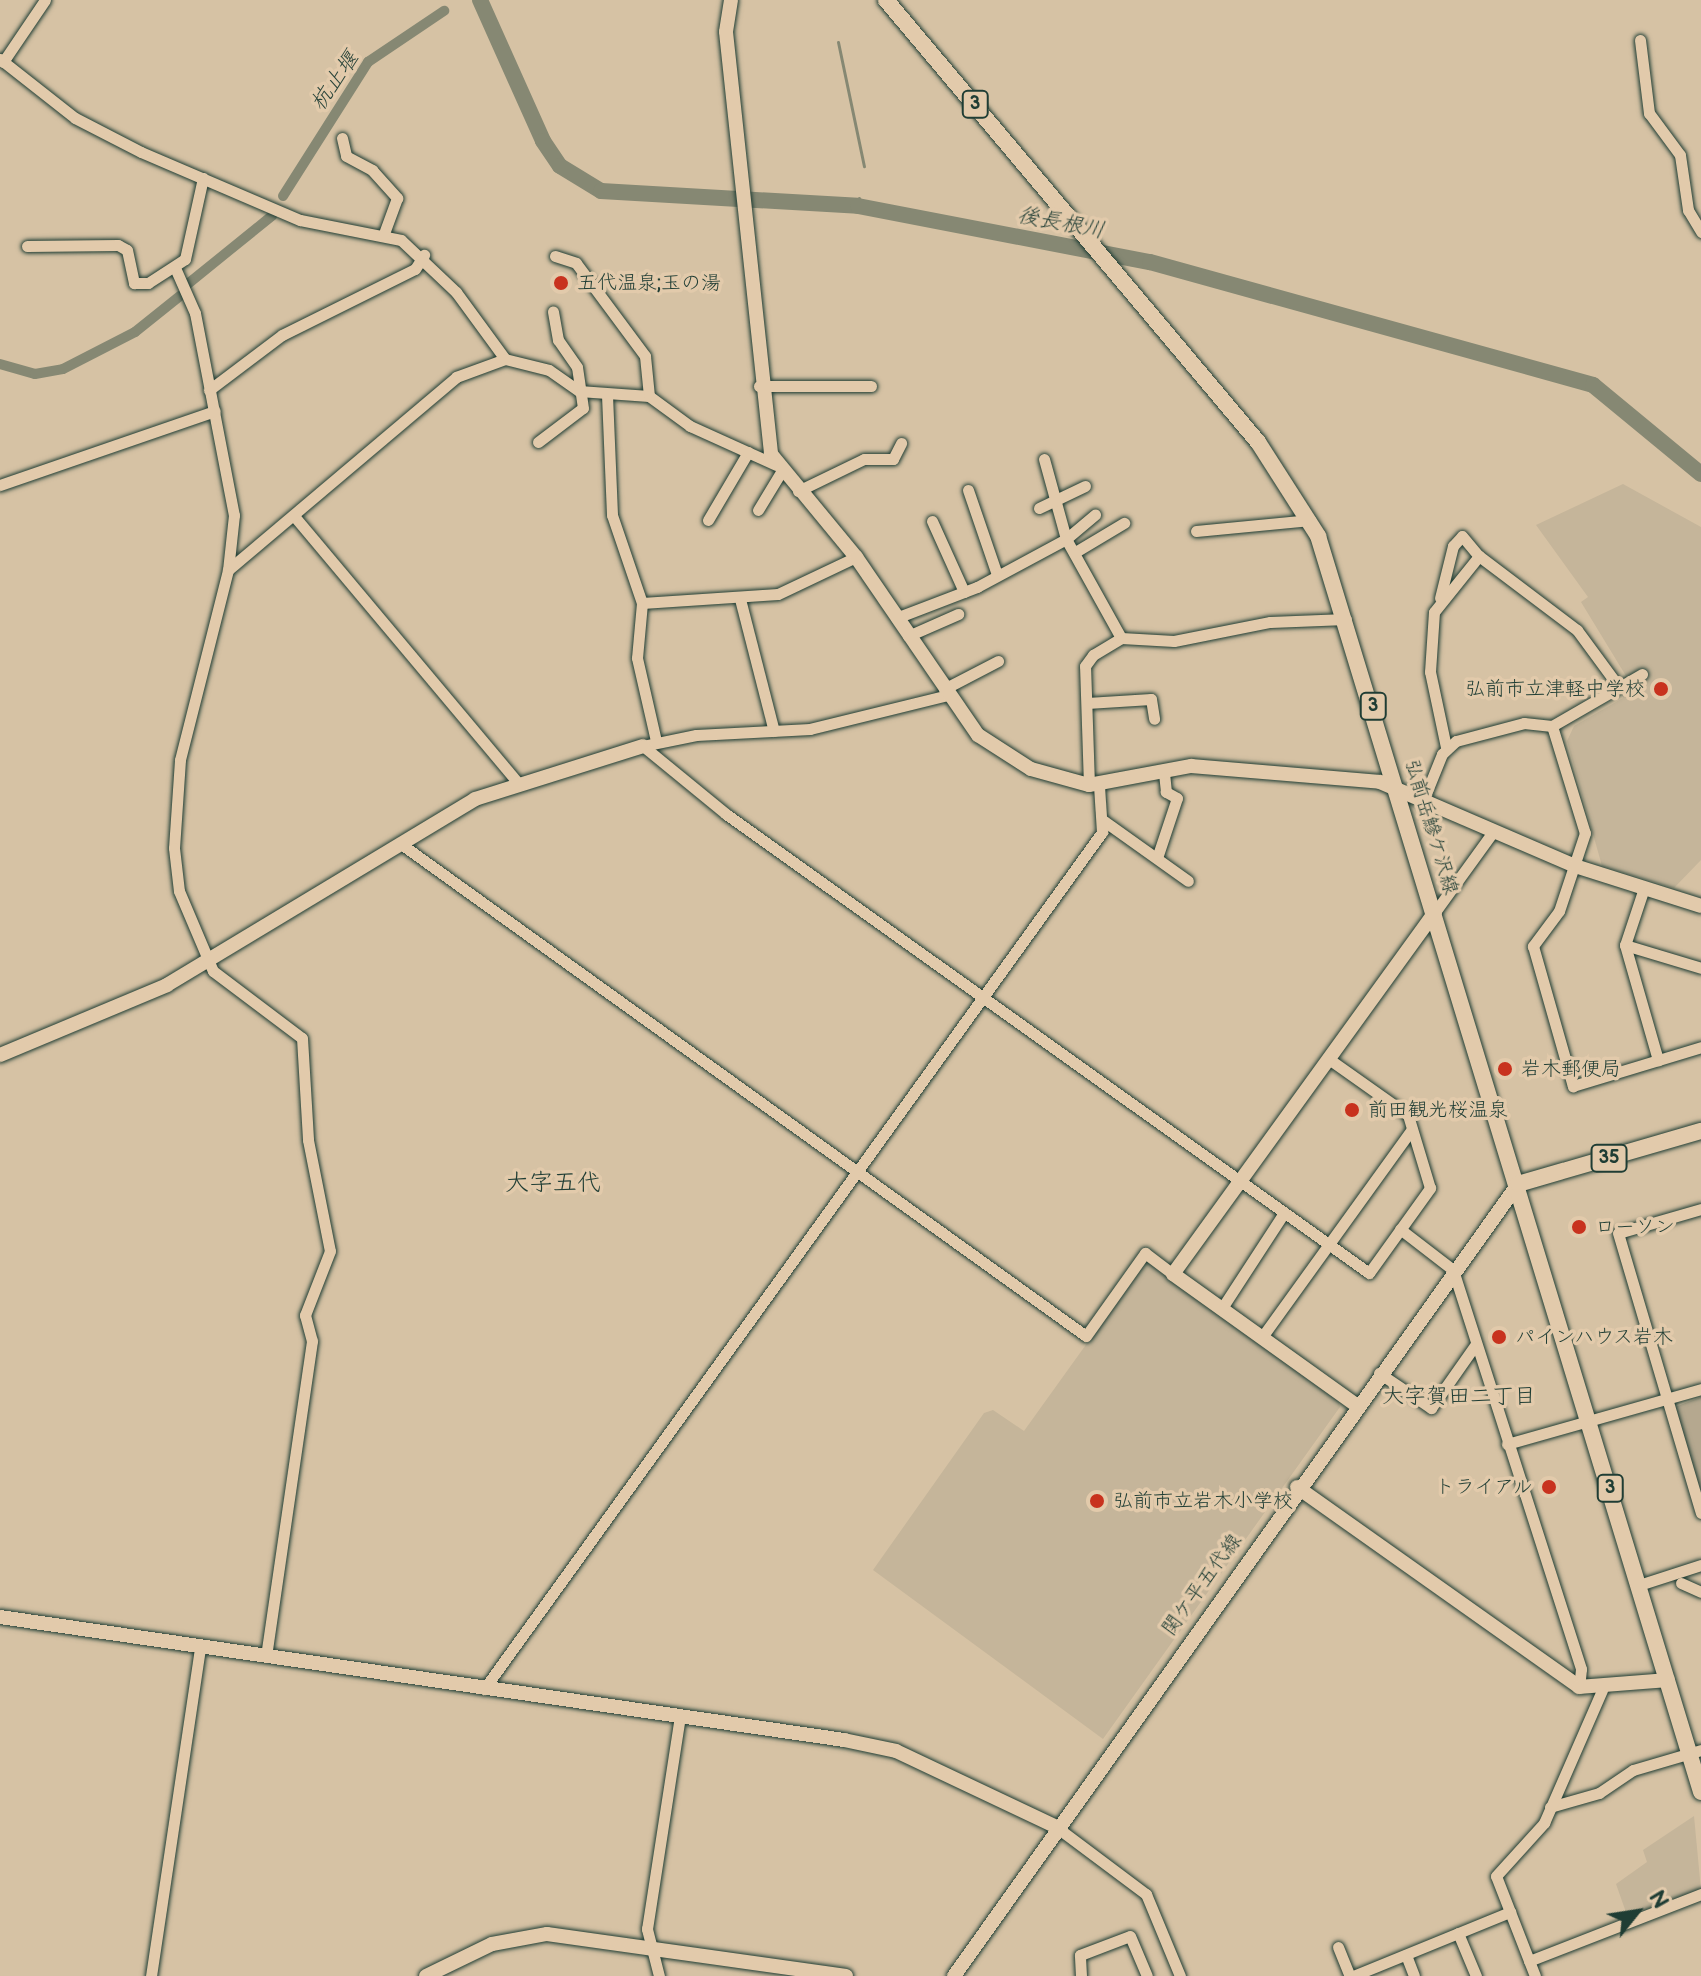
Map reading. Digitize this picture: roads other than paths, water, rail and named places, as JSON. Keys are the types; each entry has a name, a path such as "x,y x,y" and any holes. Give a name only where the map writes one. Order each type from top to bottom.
{"main road":[{"name":"弘前岳鰺ケ沢線","path":"886,0 1258,442 1310,520 1347,619 1668,1680 1696,1752 1701,1792"},
{"name":"35","path":"1518,1184 1701,1131"}],"street":[{"path":"45,0 2,60 75,118 300,220 383,236 424,255 505,359"},
{"path":"731,0 726,32 759,386 778,468 758,510"},
{"path":"1640,40 1649,113 1680,155 1688,210 1701,232"},
{"path":"342,138 346,156 372,170 397,198 383,236"},
{"path":"27,246 118,245 127,250 134,283 176,270 185,259 203,178"},
{"path":"209,390 282,335 415,269 424,255"},
{"path":"555,256 576,263 645,356 649,396"},
{"path":"176,270 193,304 209,390 231,474 228,570 180,760 174,848 179,891 208,962 302,1038 308,1140 330,1251 305,1315 312,1341 266,1656"},
{"path":"538,442 583,408 577,367 558,340 553,311"},
{"path":"228,570 456,377 505,359 549,370 579,391 649,396 690,426 778,468 856,557 978,735 1016,763 1094,785 1164,773 1261,770 1398,789 1575,866 1701,906"},
{"path":"759,386 871,386"},
{"path":"607,395 612,515 642,603 637,658 649,744 982,997 1369,1273 1430,1188 1408,1115 1329,1059"},
{"path":"0,485 215,411"},
{"path":"798,491 864,459 893,459 901,443"},
{"path":"708,520 748,452"},
{"path":"1044,459 1045,507 1077,551 1121,638"},
{"path":"1045,507 1085,486"},
{"path":"968,490 996,572"},
{"path":"896,618 964,592 996,572 1066,539 1095,515"},
{"path":"294,516 518,783"},
{"path":"1196,531 1310,520"},
{"path":"932,521 964,592"},
{"path":"1077,551 1124,523"},
{"path":"1423,801 1446,747 1430,672 1440,598 1453,546 1462,536 1479,556 1577,630 1619,687"},
{"path":"1440,598 1479,556"},
{"path":"642,603 740,599 812,582 856,557"},
{"path":"740,599 774,731"},
{"path":"908,636 958,614"},
{"path":"1188,881 1104,821 1094,785 1085,666 1121,638 1174,641 1270,622 1347,619"},
{"path":"0,1055 208,962 475,799 518,783 575,773 649,744 774,731 946,692 998,661"},
{"path":"1446,747 1524,723 1552,726 1642,674"},
{"path":"1087,703 1151,699 1154,719"},
{"path":"1552,726 1585,833 1559,911 1533,946 1573,1086 1701,1047"},
{"path":"1157,858 1177,798 1166,792 1164,773"},
{"path":"484,1689 982,997 1104,821"},
{"path":"1173,1274 1493,832"},
{"path":"401,844 1086,1336 1145,1253 1356,1405"},
{"path":"1644,888 1625,945 1658,1060"},
{"path":"1625,945 1701,968"},
{"path":"1262,1337 1412,1129"},
{"name":"関ケ平五代線","path":"954,1976 1055,1826 1453,1270 1518,1184"},
{"path":"1701,1209 1618,1233 1701,1513"},
{"path":"1222,1308 1284,1213"},
{"path":"1400,1229 1453,1270 1581,1669 1579,1687"},
{"path":"1379,1373 1431,1408 1476,1344"},
{"path":"1507,1444 1701,1389"},
{"path":"1297,1487 1579,1687 1602,1690 1668,1680"},
{"path":"1639,1585 1701,1565"},
{"path":"1681,1583 1701,1592"},
{"path":"0,1617 680,1715 896,1751 1055,1826 1146,1894 1180,1976"},
{"path":"151,1976 200,1648"},
{"path":"1535,1976 1496,1876 1537,1834 1602,1690"},
{"path":"659,1976 647,1929 680,1715"},
{"path":"1550,1807 1696,1752"},
{"path":"1529,1961 1701,1894"},
{"path":"1338,1947 1352,1976 1510,1912"},
{"path":"1458,1933 1476,1976"},
{"path":"426,1976 529,1935 846,1976"},
{"path":"1081,1976 1080,1955 1130,1936 1147,1976"},
{"path":"1406,1955 1414,1976"}],"waterway":[{"name":"後長根川","path":"480,0 543,141 560,166 601,191 858,206 1150,262 1593,385 1701,474"},
{"name":"杭止堰","path":"283,196 368,62 444,11"},
{"path":"838,42 864,166"},
{"path":"858,206 859,198"},
{"name":"杭止堰","path":"184,287 273,215"},
{"name":"杭止堰","path":"0,364 35,374 63,369 135,332 180,296"}],"place":[{"name":"五代温泉;玉の湯","path":"561,283"},
{"name":"弘前市立津軽中学校","path":"1661,689"},
{"name":"岩木郵便局","path":"1505,1069"},
{"name":"前田観光桜温泉","path":"1352,1110"},
{"name":"ローソン","path":"1579,1227"},
{"name":"パインハウス岩木","path":"1499,1337"},
{"name":"トライアル","path":"1549,1487"},
{"name":"弘前市立岩木小学校","path":"1097,1501"}],"district":[{"name":"大字五代","path":"553,1183"},
{"name":"大字賀田二丁目","path":"1459,1397"}]}
